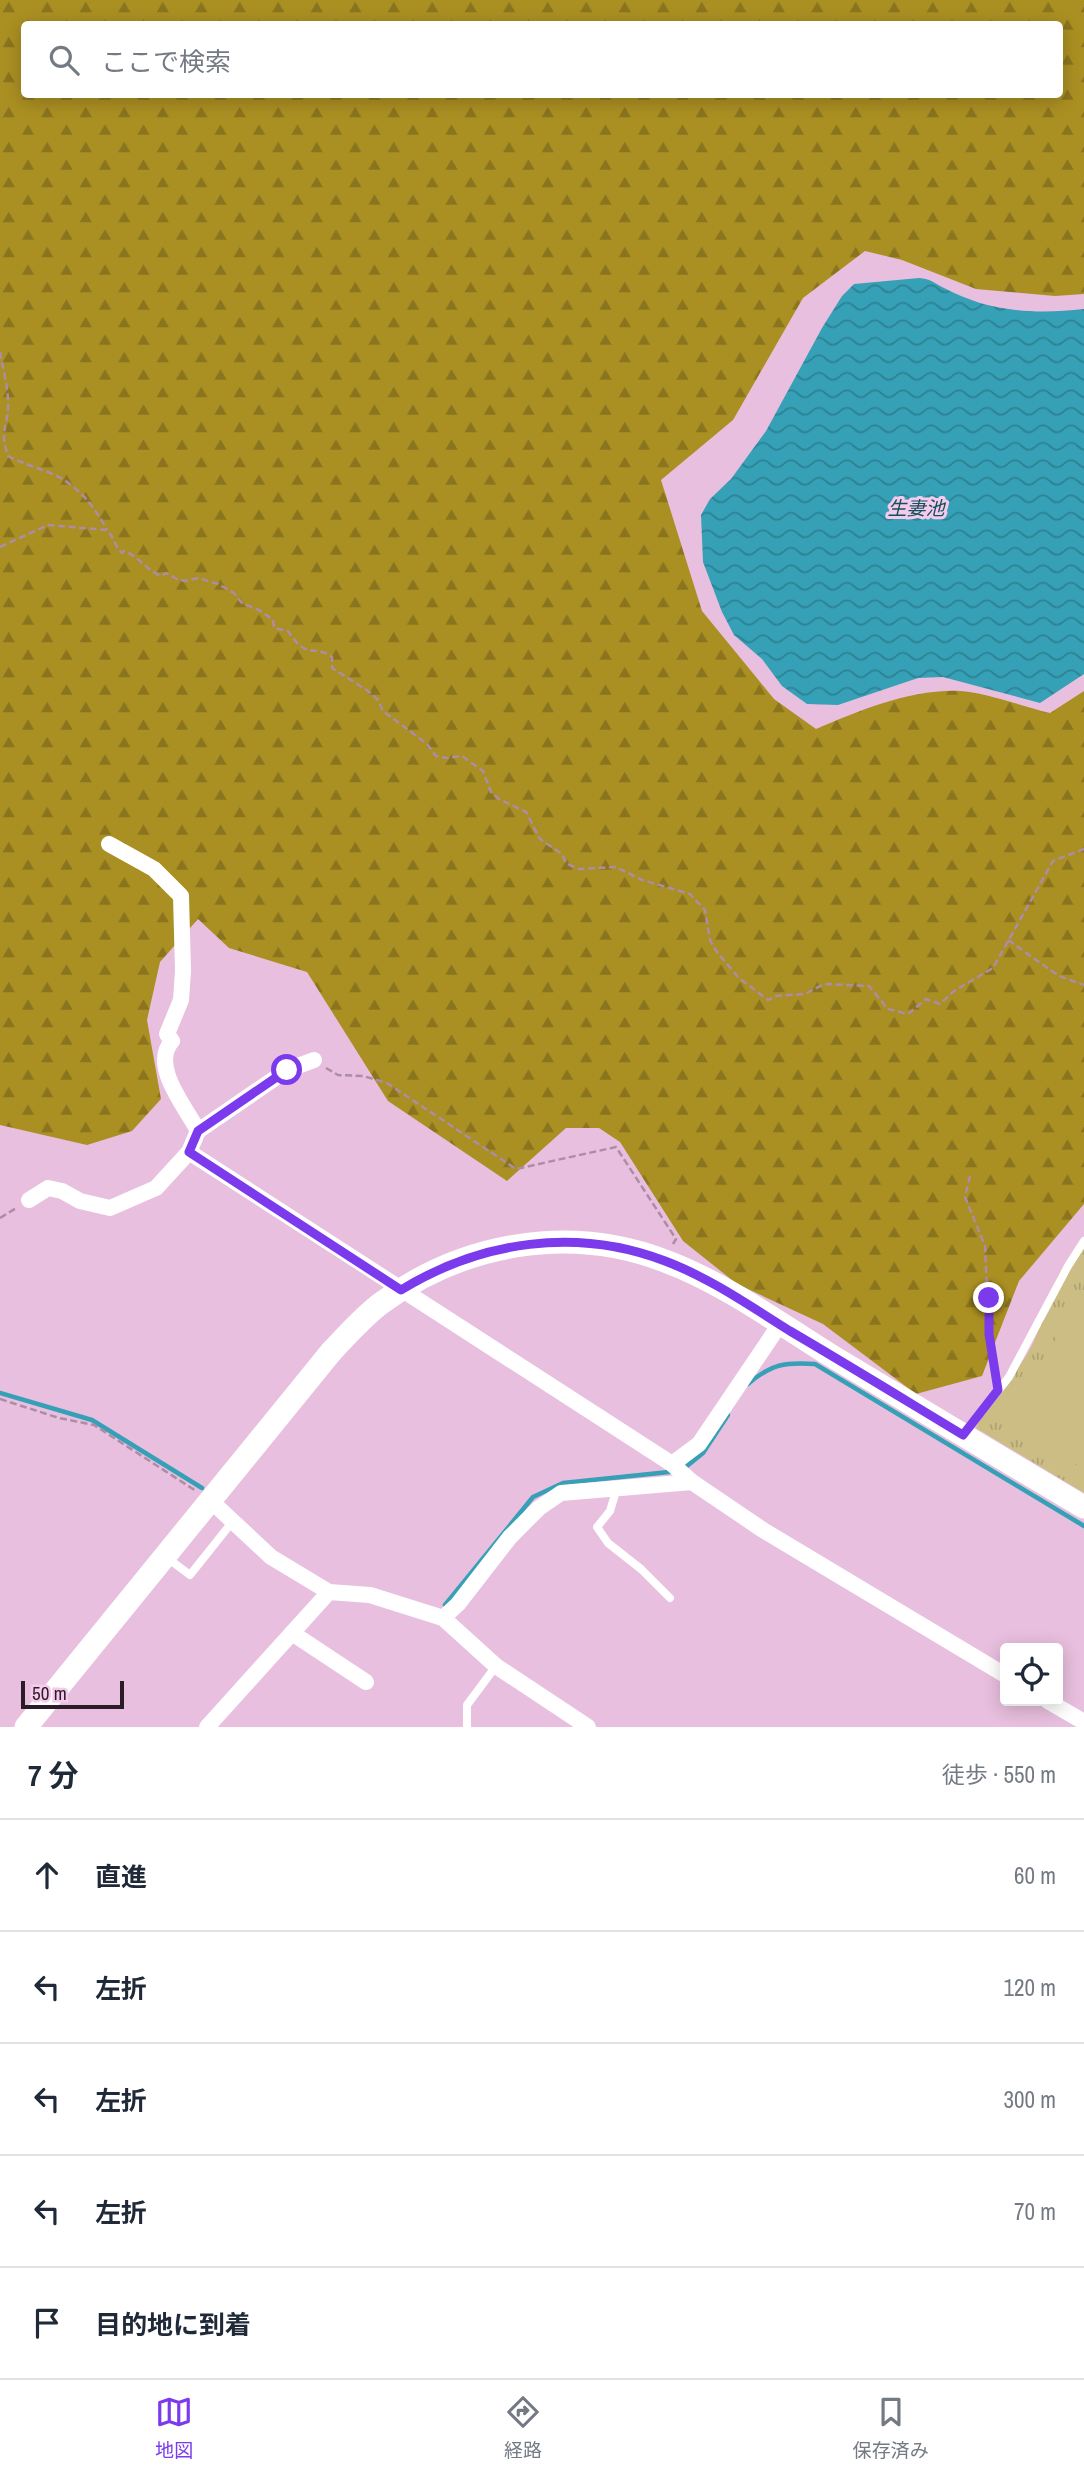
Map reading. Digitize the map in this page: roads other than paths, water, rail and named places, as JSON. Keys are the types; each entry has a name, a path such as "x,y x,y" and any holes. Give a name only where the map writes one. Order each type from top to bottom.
{"street":[{"path":"109,844 154,869 181,896 181,1000 166,1034 176,1036 166,1047 164,1066 198,1131"},
{"path":"29,1200 48,1188 62,1191 80,1201 110,1208 156,1188 189,1152 198,1131 287,1070 314,1060"},
{"path":"189,1152 672,1464 692,1482 763,1530 1000,1672"},
{"path":"26,1727 331,1352 378,1306 401,1290 454,1261 475,1255 534,1243 575,1241 621,1248 666,1261 736,1297 1084,1507"},
{"path":"672,1464 699,1444 780,1324"},
{"path":"443,1618 458,1604 510,1537 539,1507 561,1493 692,1482"},
{"path":"210,1500 271,1557 329,1592 370,1595 443,1618 496,1666 588,1727"},
{"path":"216,1723 329,1592"},
{"path":"292,1633 366,1682"},
{"path":"1057,1706 1084,1722"}],"lane":[{"path":"963,1435 1009,1377 1084,1241"},
{"path":"617,1488 610,1511 597,1527 608,1543 642,1569 670,1598"},
{"path":"165,1556 190,1575 233,1521"},
{"path":"467,1727 467,1705 496,1666"}],"water":[{"name":"生妻池","path":"919,278 930,280 980,303 1006,309 1084,309 1084,674 1040,703 943,677 918,678 838,705 807,704 782,686 762,659 734,635 703,562 701,515 710,499 731,479 766,431 842,296 854,284"}],"waterway":[{"path":"748,1384 771,1368 795,1363 815,1364 1084,1526"},
{"path":"0,1393 92,1420 202,1488"},
{"path":"687,1466 703,1453 728,1415"},
{"path":"445,1605 533,1497 563,1483 669,1472"}]}
